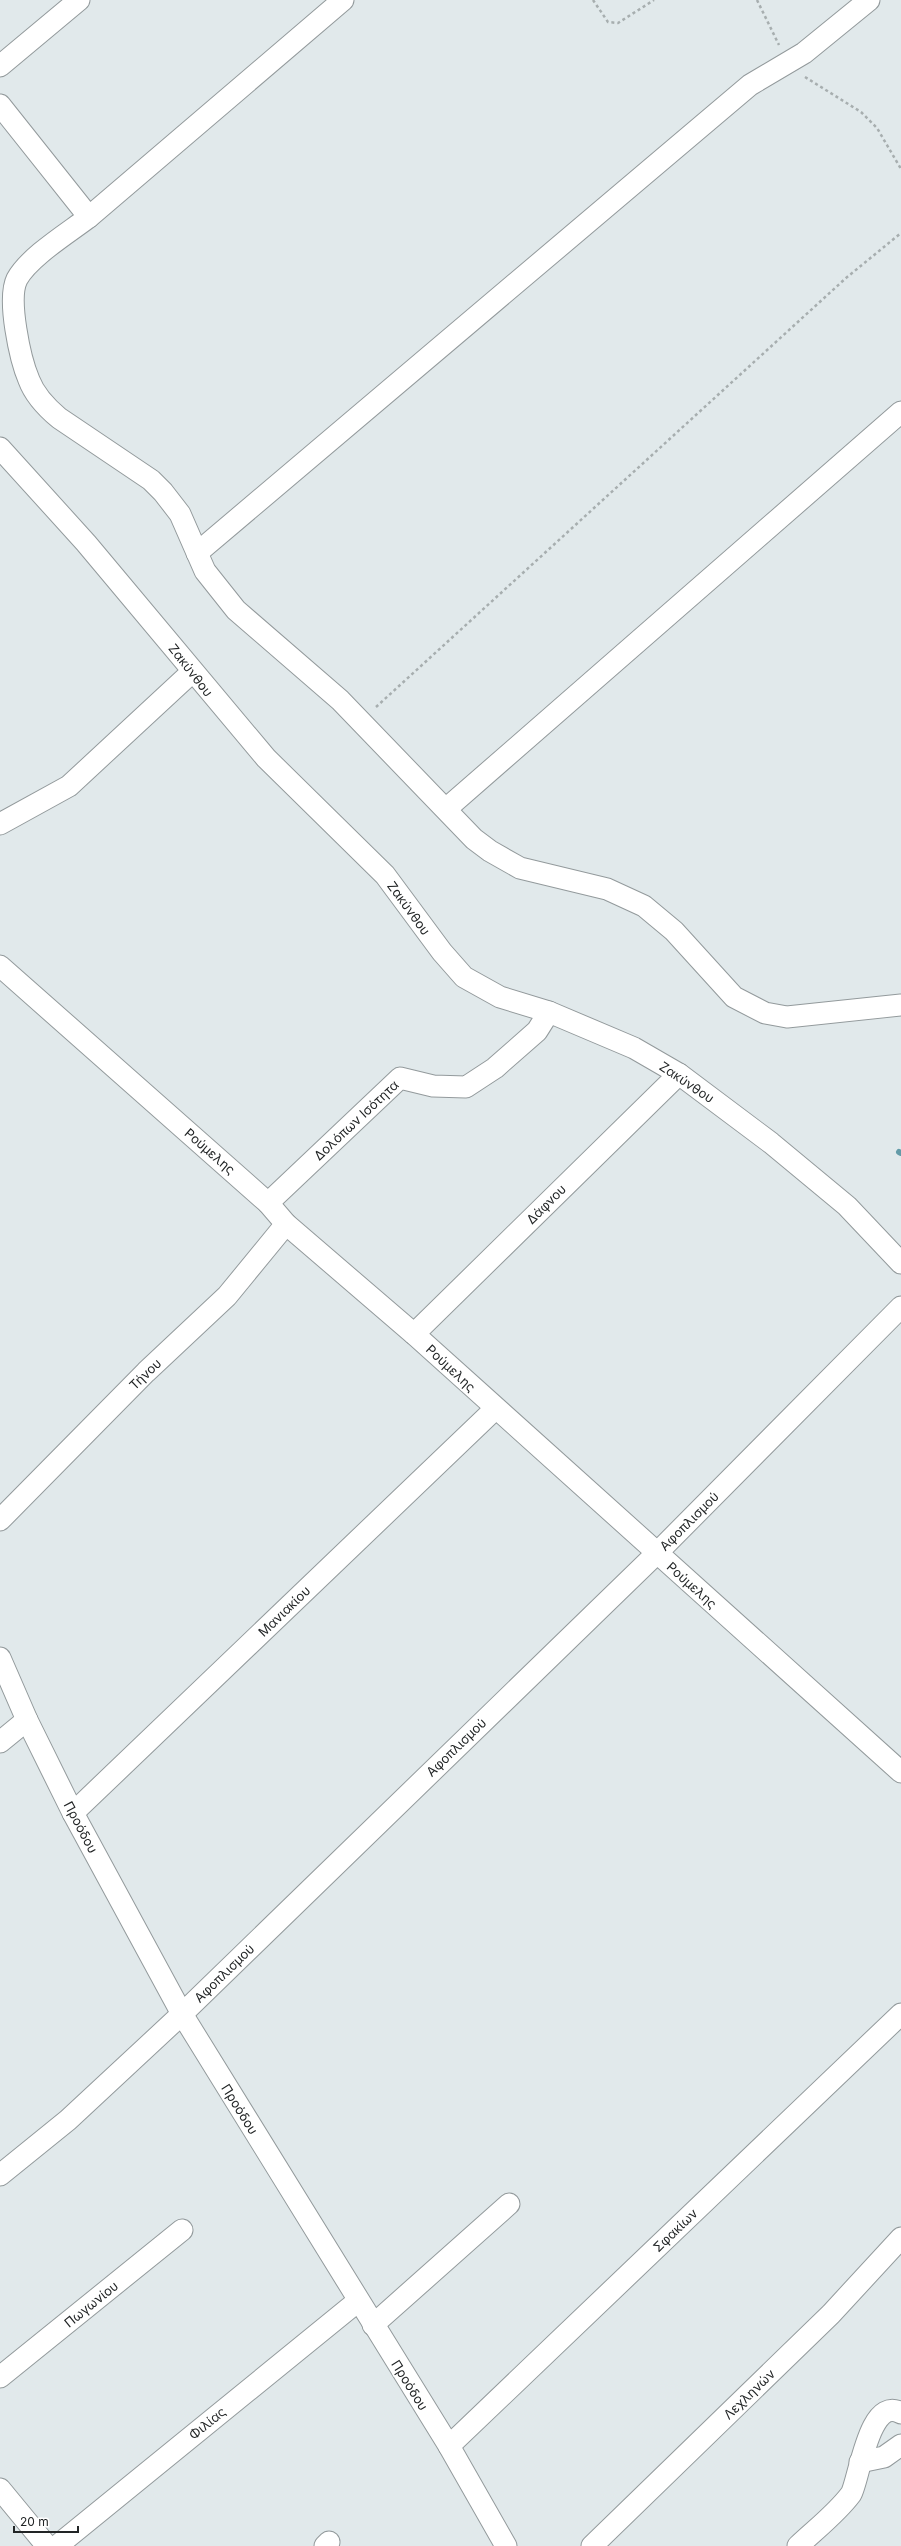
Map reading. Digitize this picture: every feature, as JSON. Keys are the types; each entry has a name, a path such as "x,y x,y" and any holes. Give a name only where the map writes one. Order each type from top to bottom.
{"street":[{"path":"0,66 79,0"},
{"path":"342,0 89,217 39,256 17,279 14,291 14,305 29,381 47,408 59,418 151,480 163,492 180,514 196,552 213,583 236,610 268,636 360,720 474,839 505,862 537,873 607,888 644,906 674,931 734,996 750,1007 776,1017 901,1005"},
{"path":"196,552 750,85 788,63 837,28 869,0"},
{"path":"0,105 89,217"},
{"path":"446,809 901,412"},
{"name":"Ζακύνθου","path":"0,448 86,543 192,672 290,784 341,830 385,875 458,971 478,986 500,997 549,1012 634,1048 678,1074 771,1143 847,1206 901,1263"},
{"path":"0,824 69,786 192,672"},
{"name":"Ρούμελης","path":"0,966 268,1203 286,1224 414,1334 495,1409 901,1772"},
{"name":"Δολόπων Ισότητα","path":"268,1203 400,1078 433,1086 466,1087 495,1068 537,1031 549,1012"},
{"name":"Δάφνου","path":"414,1334 678,1074"},
{"name":"Τήνου","path":"0,1520 146,1372 227,1296 286,1224"},
{"name":"Αφοπλισμού","path":"0,2175 68,2120 182,2014 657,1553 901,1307"},
{"name":"Μανιακίου","path":"73,1812 495,1409"},
{"name":"Προόδου","path":"0,1658 27,1720 73,1812 182,2014 449,2446 506,2546"},
{"path":"0,1742 27,1720"},
{"name":"Σφακίων","path":"449,2446 901,2014"},
{"path":"374,2325 509,2204"},
{"name":"Πωγωνίου","path":"0,2377 182,2230"},
{"name":"Λεχληνών","path":"592,2546 831,2314 901,2238"},
{"name":"Φιλίας","path":"57,2546 358,2301"},
{"path":"798,2546 852,2492 868,2438 879,2420 888,2411 901,2413"},
{"path":"860,2462 884,2457 901,2445"},
{"path":"0,2489 47,2546"}],"path":[{"path":"593,0 608,22 618,23 654,0"},
{"path":"758,0 788,63 813,84 861,112 876,128 901,169"},
{"path":"360,720 846,278 901,233"}]}
